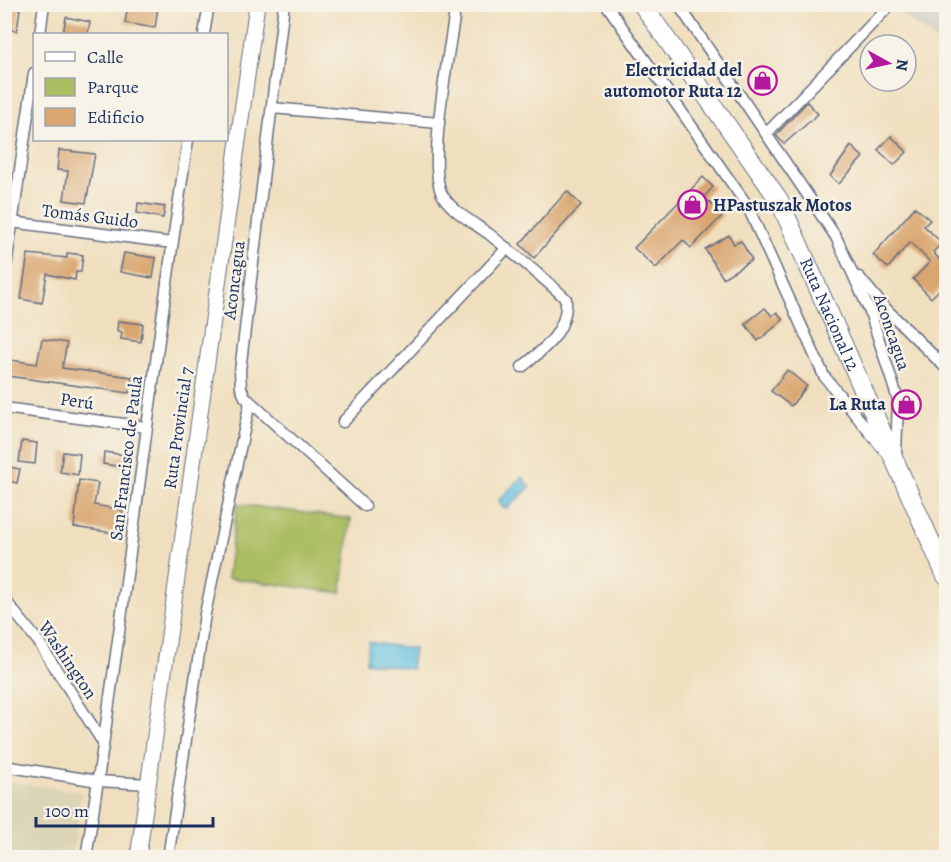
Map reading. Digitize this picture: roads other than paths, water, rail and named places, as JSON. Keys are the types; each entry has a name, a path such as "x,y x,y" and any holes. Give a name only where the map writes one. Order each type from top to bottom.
{"highway":[{"name":"Ruta Nacional 12","path":"637,4 675,57 688,69"},
{"name":"Ruta Nacional 12","path":"642,4 779,200 946,576"}],"main road":[{"name":"Ruta Provincial 7","path":"138,858 257,4"}],"street":[{"path":"40,33 44,4"},
{"path":"204,33 208,4"},
{"name":"Aconcagua","path":"284,4 240,371 241,388 250,402 365,506"},
{"path":"606,4 747,205 824,376 895,464"},
{"name":"Aconcagua","path":"678,4 836,237 870,312 898,400 895,464"},
{"path":"767,133 891,4"},
{"path":"454,18 439,123 438,176 442,194 450,205 507,248 566,299 567,311 557,337 522,367"},
{"path":"4,280 9,222 33,79"},
{"path":"272,108 439,123"},
{"name":"San Francisco de Paula","path":"86,858 133,542 146,427 188,141"},
{"name":"Tomás Guido","path":"9,222 172,243"},
{"path":"343,422 507,248"},
{"path":"849,265 883,306 946,368"},
{"path":"168,858 205,614 250,402"},
{"name":"Perú","path":"4,408 146,427"},
{"name":"Washington","path":"4,599 38,641 102,741"},
{"path":"4,766 98,781 148,784"}],"water":[{"path":"522,477 530,487 507,509 503,508 499,500"},
{"path":"369,642 414,649 411,669 366,662"}],"place":[{"name":"Electricidad del automotor Ruta 12","path":"763,80"},
{"name":"HPastuszak Motos","path":"692,205"},
{"name":"La Ruta","path":"907,404"}]}
